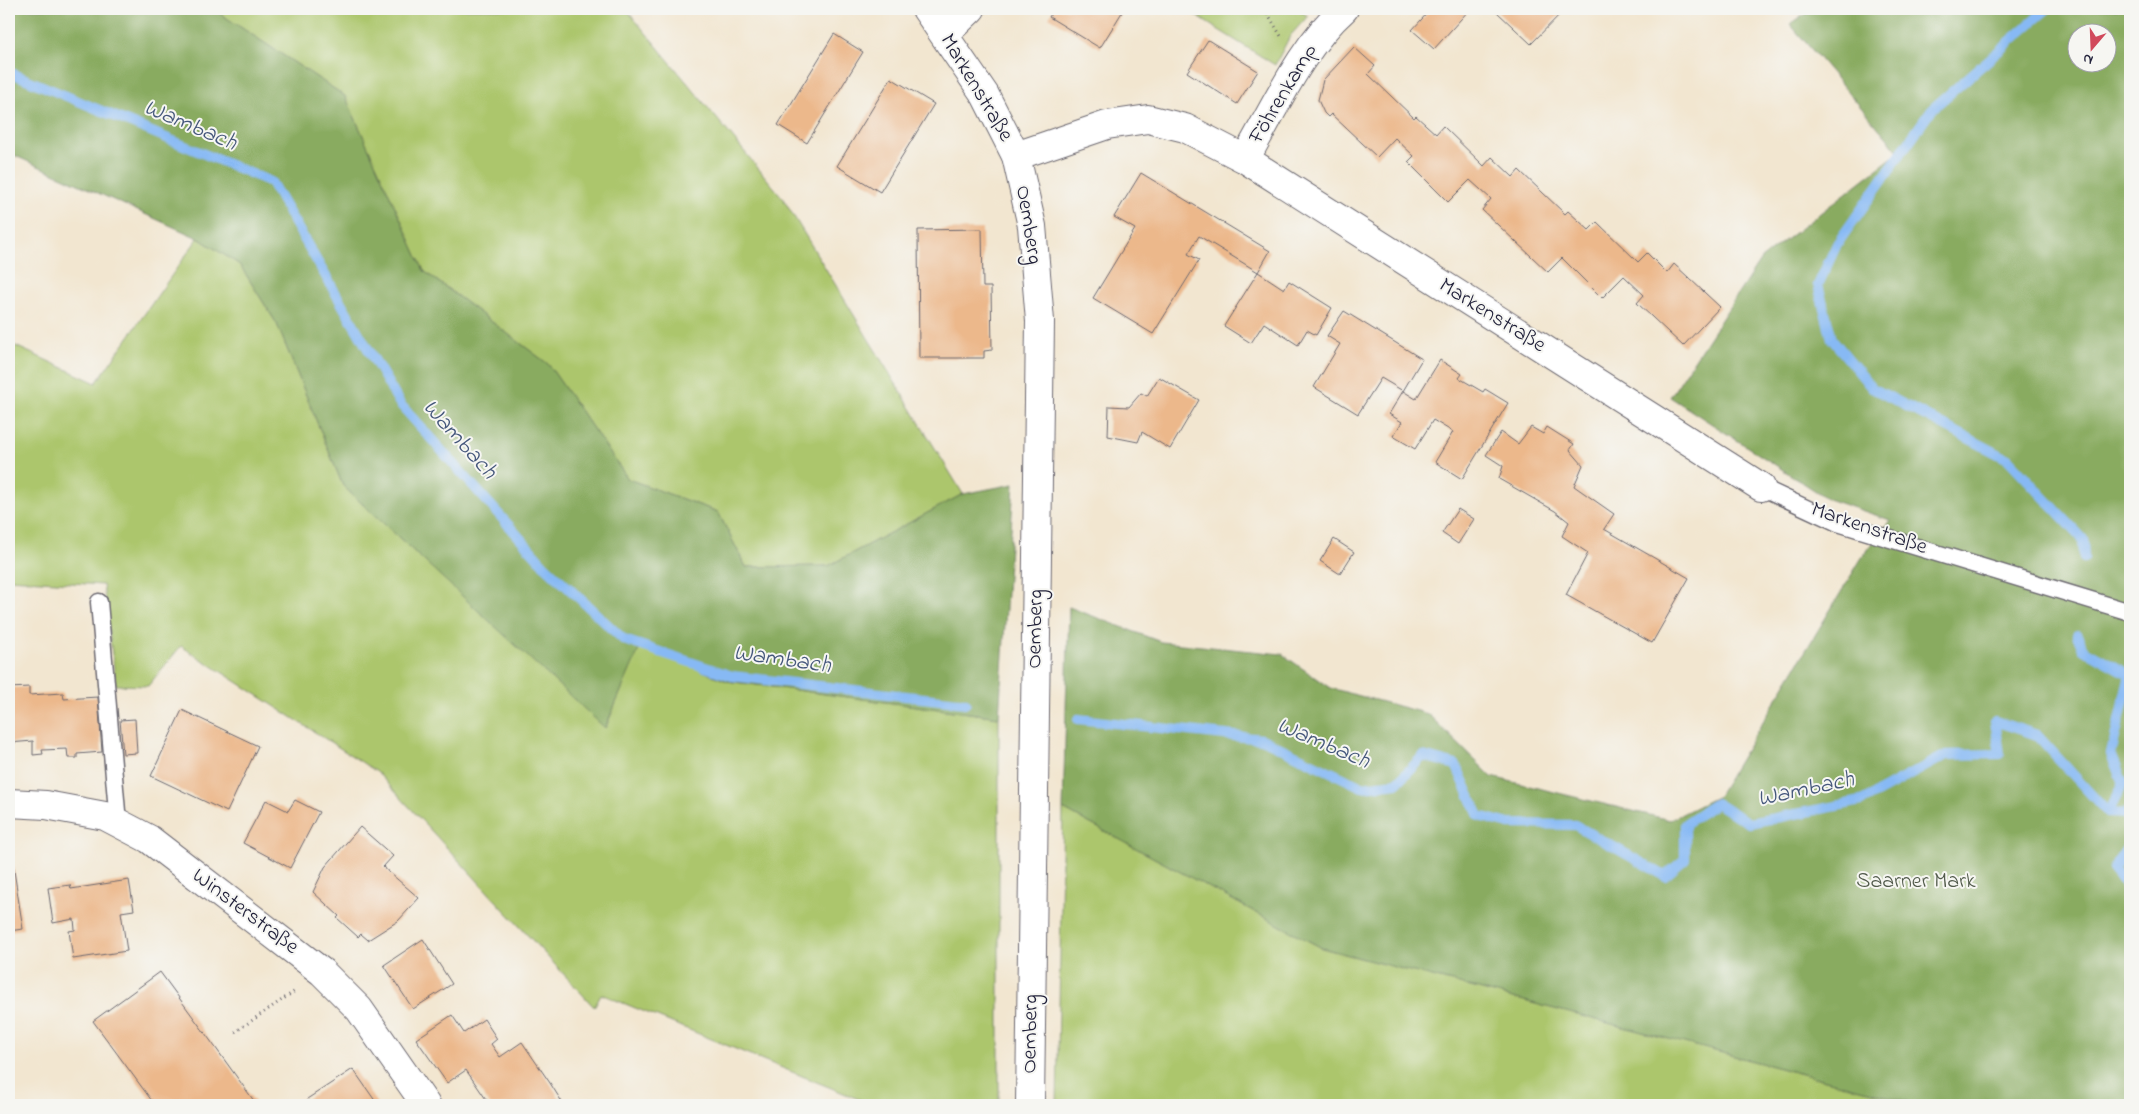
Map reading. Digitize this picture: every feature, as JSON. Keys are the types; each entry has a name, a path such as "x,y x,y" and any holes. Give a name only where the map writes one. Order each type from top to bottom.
{"street":[{"name":"Markenstraße","path":"926,9 945,34 985,95 1016,156 1107,125 1148,119 1185,128 1245,159 1761,487"},
{"path":"945,34 971,9"},
{"name":"Föhrenkamp","path":"1245,159 1311,46 1344,9"},
{"name":"Oemberg","path":"1016,156 1032,226 1040,321 1030,1105"},
{"name":"Winsterstraße","path":"9,803 46,806 105,816 149,839 322,972 359,1009 426,1105"}],"lane":[{"name":"Markenstraße","path":"1761,487 1838,523 2130,612"},
{"path":"99,602 118,823"}],"path":[{"path":"235,1032 322,972"}],"green space":[{"path":"9,9 213,9 345,96 424,271 548,364 628,479 718,512 746,567 828,566 963,494 1014,484 999,717 727,681 641,645 605,728 343,486 277,324 240,265 198,238 9,153"},
{"path":"213,9 626,9 782,197 963,494 828,566 746,567 718,512 628,479 548,364 424,271 345,96"},
{"path":"1185,9 1296,9 1308,16 1290,36 1275,65"},
{"name":"Saarner Mark","path":"1814,9 2130,9 2130,1105 1921,1105 1322,948 1063,809 1069,607 1161,642 1282,654 1330,688 1428,714 1492,777 1670,820 1718,796 1861,559 1890,520 1828,499 1670,397 1761,259 1899,152 1790,24"},
{"path":"198,238 240,265 277,324 343,486 606,727 640,645 727,681 999,717 999,1105 873,1105 601,994 594,1007 377,772 181,646 148,686 116,685 103,585 9,579 9,343 96,383"},
{"path":"1063,809 1322,948 1921,1105 1057,1105"}],"building":[{"path":"1054,9 1124,9 1100,48 1049,17"},
{"path":"1431,9 1470,9 1434,49 1412,30"},
{"path":"1501,9 1565,9 1531,44 1497,12"},
{"path":"834,34 863,52 807,143 778,125"},
{"path":"1208,40 1258,71 1237,104 1187,72"},
{"path":"1354,47 1375,66 1368,74 1414,118 1416,116 1436,134 1443,126 1484,166 1492,157 1513,177 1519,170 1565,214 1568,211 1589,230 1597,222 1638,262 1647,253 1667,273 1674,264 1720,307 1683,346 1637,303 1644,295 1624,276 1602,298 1562,258 1548,272 1482,210 1491,199 1470,180 1448,202 1408,162 1414,156 1395,138 1377,157 1331,114 1328,117 1318,100 1323,80"},
{"path":"891,78 934,104 880,192 837,166"},
{"path":"1141,173 1270,251 1258,272 1199,236 1188,254 1199,260 1153,334 1093,298 1135,229 1114,217"},
{"path":"982,229 983,287 991,287 992,350 984,351 984,358 919,358 918,230"},
{"path":"1258,272 1284,289 1289,281 1332,308 1316,335 1307,330 1298,345 1264,323 1251,343 1224,326"},
{"path":"1344,311 1422,359 1403,391 1381,378 1358,414 1314,387 1340,344 1327,336"},
{"path":"1440,360 1462,374 1459,378 1483,392 1485,389 1508,403 1462,479 1435,462 1453,432 1433,420 1415,449 1393,436 1402,422 1389,414 1403,391 1416,399"},
{"path":"1159,377 1199,400 1170,449 1142,432 1138,442 1108,436 1109,406 1129,407 1141,393 1147,396"},
{"path":"1531,427 1543,434 1547,427 1574,444 1570,450 1583,465 1574,486 1614,514 1604,529 1689,578 1652,643 1566,595 1588,553 1562,536 1569,522 1555,511 1499,479 1503,466 1486,455 1501,432 1518,444"},
{"path":"1458,509 1474,519 1458,544 1442,533"},
{"path":"1334,539 1354,552 1340,574 1320,561"},
{"path":"29,687 29,695 63,693 64,699 98,697 102,752 77,754 77,758 68,758 67,749 42,750 43,754 33,755 33,741 9,743 9,688"},
{"path":"182,710 258,746 227,812 151,776"},
{"path":"135,719 137,753 123,754 120,720"},
{"path":"266,800 288,811 295,800 319,812 290,868 243,843"},
{"path":"360,827 393,856 383,867 419,898 398,921 368,940 361,934 358,937 313,892 325,867"},
{"path":"9,864 13,864 23,929 9,931"},
{"path":"129,880 134,910 121,912 127,951 73,959 69,931 75,930 74,919 53,923 48,888 70,885 71,889"},
{"path":"423,939 452,984 413,1009 384,965"},
{"path":"160,972 257,1105 155,1105 93,1021"},
{"path":"452,1015 464,1033 484,1019 497,1039 491,1044 500,1057 522,1042 562,1102 561,1105 490,1105 466,1070 447,1083 416,1039"},
{"path":"353,1069 378,1105 311,1105 307,1099"}],"waterway":[{"path":"2047,9 1932,109 1837,244 1818,285 1832,339 1872,388 2008,459 2083,539 2084,558"},
{"name":"Wambach","path":"9,72 271,182 400,404 545,566 624,640 732,676 966,703"},
{"path":"2077,635 2083,649 2130,675"},
{"path":"2108,813 2123,783 2111,754 2130,675"},
{"name":"Wambach","path":"1078,719 1262,739 1362,787 1397,783 1423,756 1456,765 1479,816 1509,824 1575,825 1665,876 1685,859 1685,824 1716,803 1749,823 1862,801 1946,755 2000,754 1995,721 2037,735 2108,813 2130,814"},
{"name":"Wambach","path":"2130,848 2127,848 2113,869 2130,890"}]}
